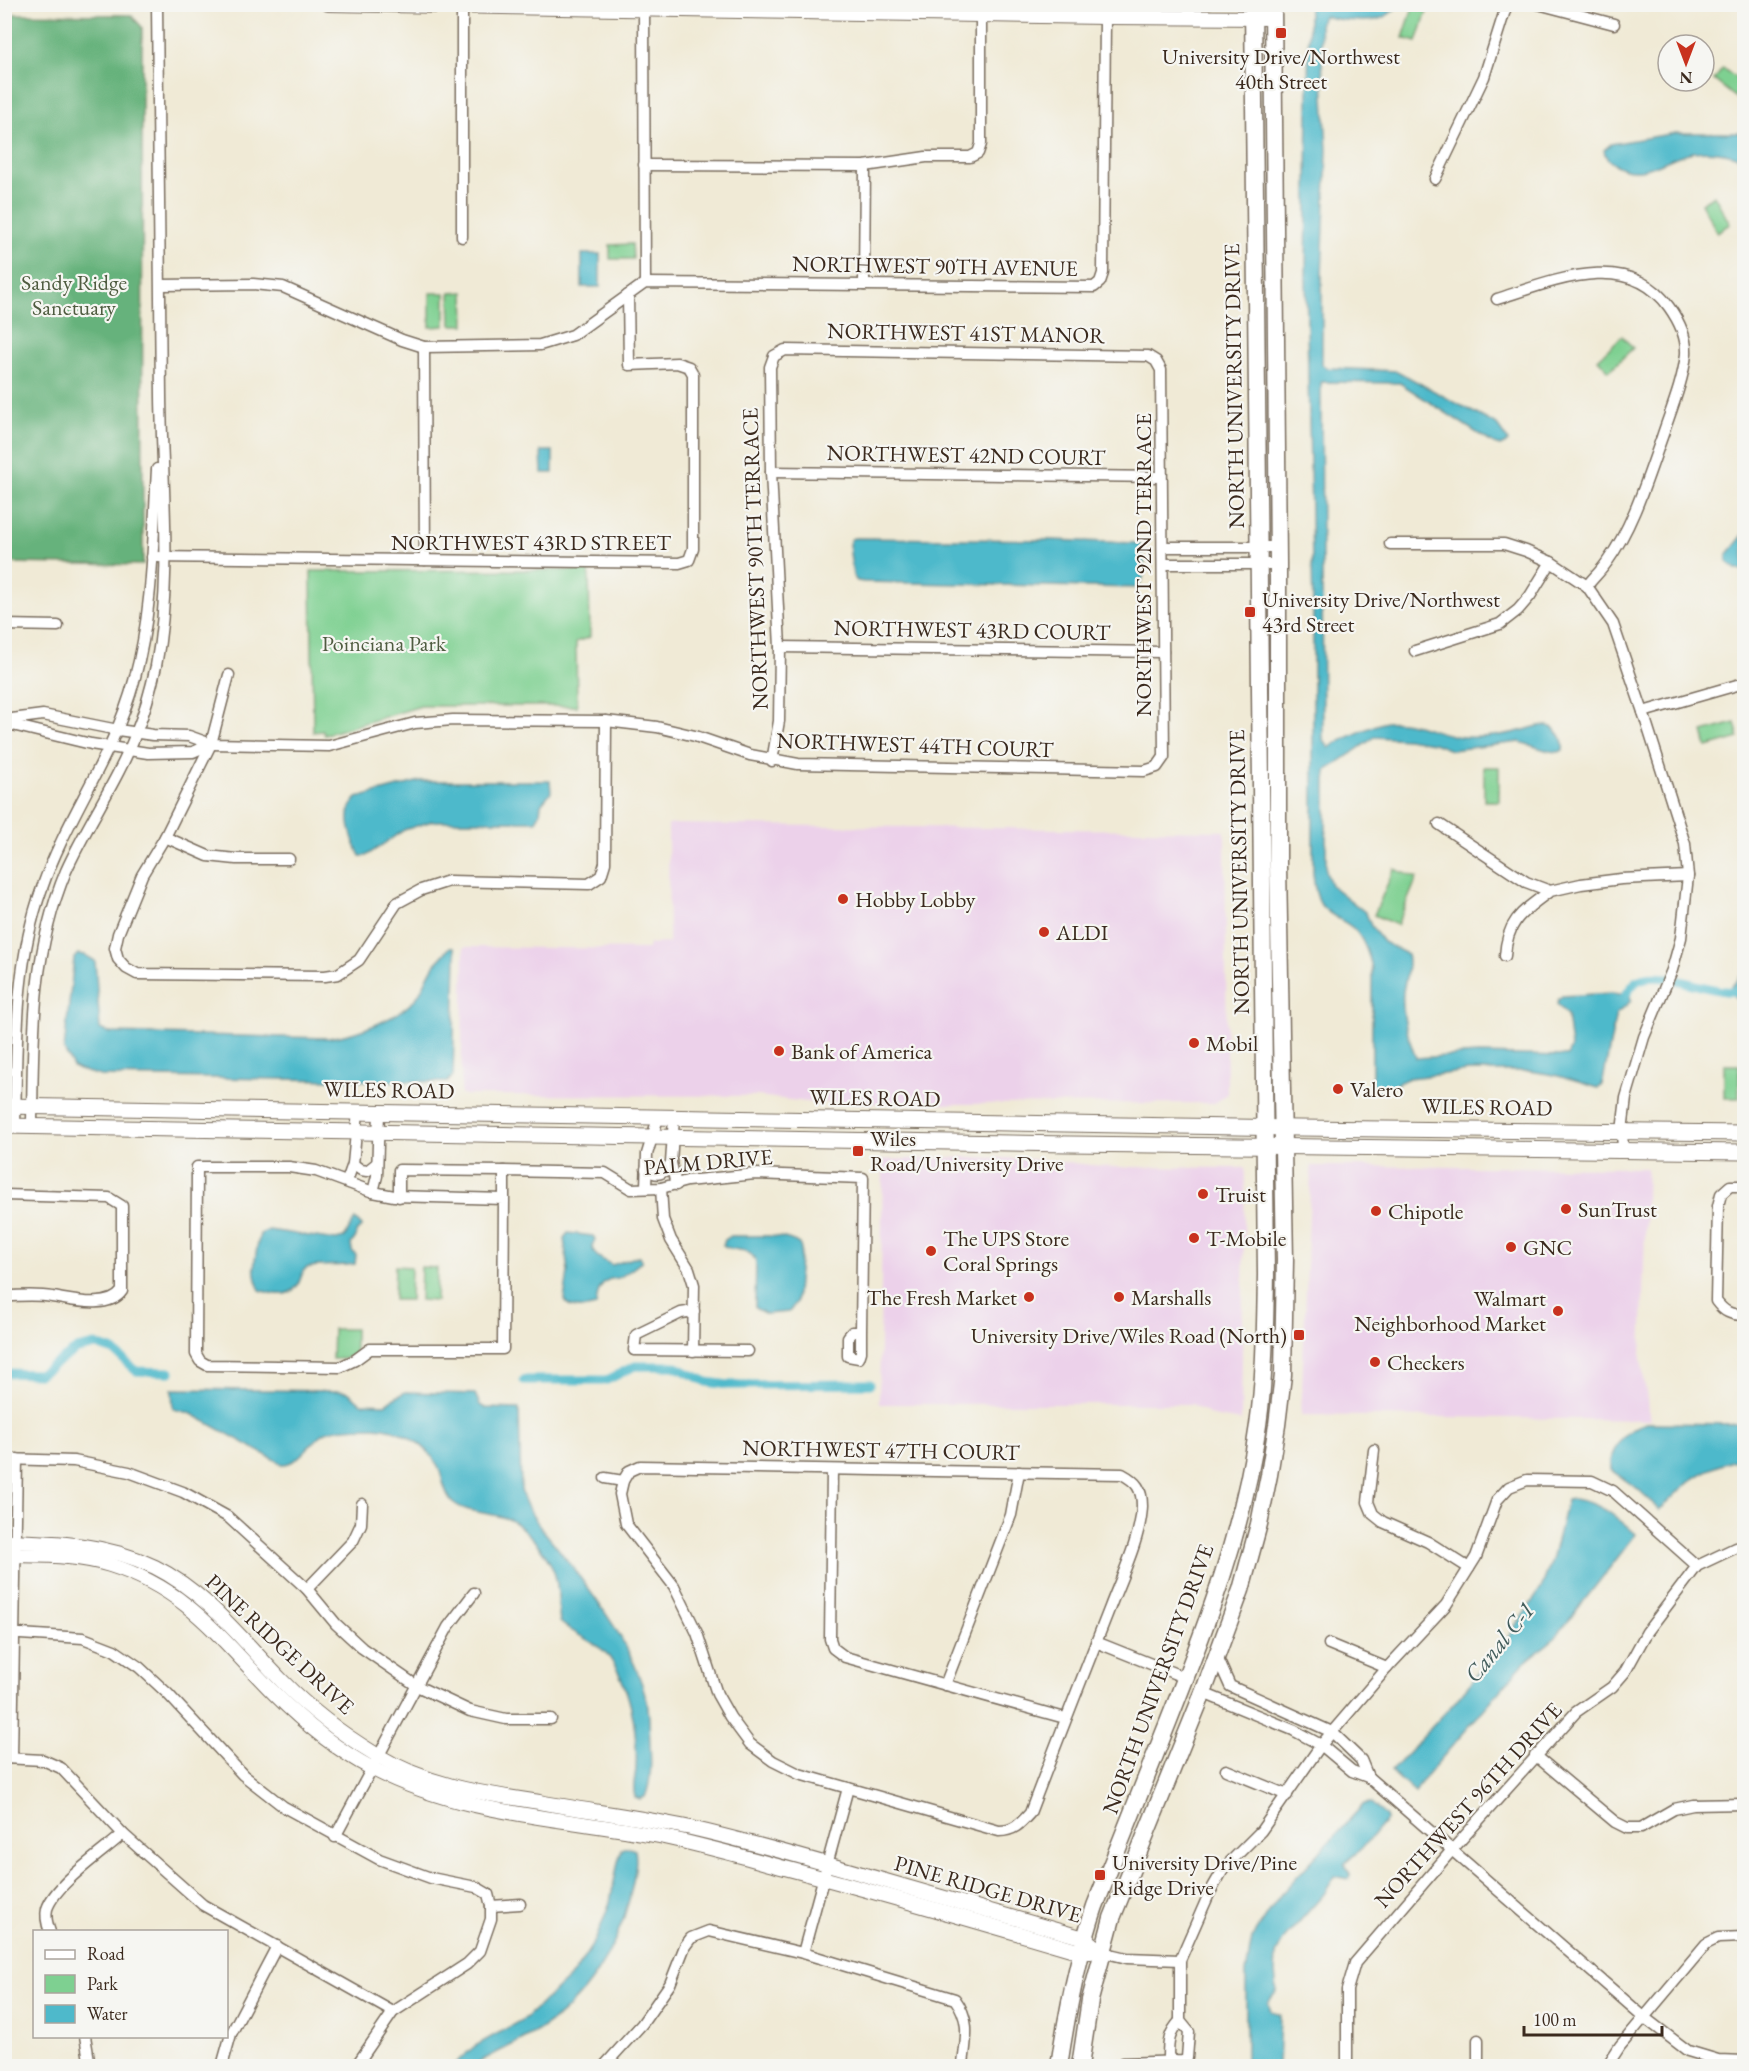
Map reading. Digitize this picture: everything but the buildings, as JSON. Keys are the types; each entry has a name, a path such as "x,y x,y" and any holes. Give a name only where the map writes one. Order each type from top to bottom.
{"main road":[{"name":"NORTH UNIVERSITY DRIVE","path":"1059,2067 1069,2002 1095,1906 1221,1584 1240,1513 1258,1426 1264,1358 1266,1275 1253,11"},
{"name":"NORTH UNIVERSITY DRIVE","path":"1080,2067 1090,2000 1112,1918 1217,1657 1240,1590 1259,1524 1277,1425 1283,1375 1286,1306 1278,866 1278,547 1273,11"},
{"path":"1262,846 1278,866"},
{"name":"WILES ROAD","path":"10,1106 1744,1134"},
{"name":"WILES ROAD","path":"10,1126 1265,1147 1744,1152"},
{"path":"1201,1638 1203,1652 1199,1674 1203,1692"},
{"path":"1182,1742 1181,1729 1192,1698 1190,1685 1186,1678"}],"street":[{"path":"32,1126 36,993 42,951 50,918 74,855 136,733 156,665 161,634 165,557 157,4"},
{"path":"328,4 1105,17 1273,11"},
{"path":"1435,179 1484,77 1507,4"},
{"path":"1538,4 1614,24"},
{"path":"462,6 462,237"},
{"path":"161,285 253,284 283,287 402,340 424,347 540,345 573,335 645,283 644,8"},
{"path":"644,165 865,166 926,157 970,157 978,153 981,144 981,14"},
{"name":"NORTHWEST 90TH AVENUE","path":"645,283 1094,287 1101,282 1103,273 1105,17"},
{"path":"864,285 865,166"},
{"path":"1497,299 1578,276 1597,273 1617,275 1637,280 1650,289 1666,303 1684,333 1686,351 1682,377 1655,456 1628,525 1607,563 1587,586"},
{"name":"NORTHWEST 43RD STREET","path":"152,557 679,563 689,560 693,549 693,374 689,367 677,363 629,365 628,295"},
{"path":"424,347 425,560"},
{"name":"NORTHWEST 41ST MANOR","path":"774,356 785,350 1148,356 1156,361"},
{"name":"NORTHWEST 90TH TERRACE","path":"772,761 779,721 780,647 771,472 770,367 774,356"},
{"name":"NORTHWEST 92ND TERRACE","path":"1156,361 1161,370 1164,757 1157,767"},
{"path":"10,1126 21,971 32,918 55,855 118,730 139,662 145,629 152,557 161,397"},
{"name":"NORTHWEST 42ND COURT","path":"771,472 1161,477"},
{"path":"1390,544 1504,544 1551,562 1587,586 1613,624 1685,844 1688,876 1683,928 1672,970 1644,1037 1626,1098 1622,1131 1623,1150"},
{"path":"1163,547 1278,547"},
{"path":"1415,651 1500,624 1518,610 1530,596 1551,562"},
{"path":"1163,564 1278,564"},
{"path":"4,625 58,626"},
{"name":"NORTHWEST 43RD COURT","path":"780,647 1162,652"},
{"path":"229,675 212,744 165,837 142,875 118,934 115,948 118,959 126,968 137,974 325,976 338,974 349,968 368,950 397,903 421,890 449,881 590,884 600,876 605,863 606,721"},
{"path":"1643,712 1744,683"},
{"name":"NORTHWEST 44TH COURT","path":"4,721 43,715 136,733 189,736 212,744 329,746 424,722 606,721 657,727 695,736 772,761 798,764 1132,771 1144,771 1157,767"},
{"name":"NORTHWEST 44TH COURT","path":"4,721 110,748 148,753 193,752 212,744"},
{"path":"1439,824 1526,882 1550,891"},
{"path":"165,837 208,856 236,859 289,859"},
{"path":"1505,956 1506,940 1520,912 1550,891 1621,879 1688,876"},
{"path":"347,1181 353,1164 358,1112"},
{"path":"374,1192 379,1112"},
{"path":"646,1188 646,1154 658,1118"},
{"path":"674,1118 670,1163 676,1185"},
{"path":"353,1164 367,1171 377,1163"},
{"path":"646,1169 659,1175 664,1173 670,1163"},
{"path":"504,1171 504,1199 503,1349 370,1349 340,1367 207,1365 200,1361 196,1354 197,1167 289,1167 316,1171 374,1192 399,1197 504,1199"},
{"name":"PALM DRIVE","path":"399,1197 399,1170 605,1173 626,1187 646,1188 661,1188 687,1181 755,1174 863,1178 861,1332"},
{"path":"1744,1186 1730,1186 1721,1194 1718,1206 1716,1301 1724,1311 1734,1315 1744,1315"},
{"path":"661,1188 663,1219 671,1240 689,1269 694,1285 693,1351"},
{"path":"4,1195 109,1198 122,1206 122,1291 117,1298 108,1301 69,1301 51,1296 4,1296"},
{"path":"694,1311 681,1313 636,1335 634,1350 748,1352"},
{"path":"1374,1449 1368,1502 1373,1514 1383,1522 1428,1542 1469,1568"},
{"path":"4,1459 74,1461 129,1472 183,1492 228,1516 307,1589 336,1624 362,1648 417,1686 470,1711 506,1719 551,1719"},
{"path":"17,1459 10,1548 8,1758 43,1760 61,1768 123,1834 203,1905 393,2012"},
{"name":"NORTHWEST 47TH COURT","path":"623,1481 629,1471 640,1466 1122,1474 1134,1480 1140,1490 1141,1519 1127,1564 1096,1642"},
{"path":"832,1470 830,1639 833,1648 845,1657 1065,1718"},
{"path":"945,1685 1011,1515 1019,1472"},
{"path":"605,1478 623,1481 620,1494 626,1524 674,1586 697,1633 717,1694 730,1717 750,1744 773,1761 799,1774 999,1831 1009,1831 1017,1827 1030,1813 1096,1642 1186,1678"},
{"path":"1123,2063 1183,2061 1188,2058 1189,2032 1180,2021 1180,1960 1209,1894 1224,1868 1261,1831 1321,1745 1387,1668 1446,1605 1476,1557 1497,1500 1509,1487 1527,1480 1592,1481 1613,1491 1697,1566 1735,1548 1744,1547"},
{"path":"307,1589 353,1541 361,1524 362,1504"},
{"name":"PINE RIDGE DRIVE","path":"10,1548 109,1565 159,1586 180,1599 211,1625 275,1694 326,1739 375,1762 422,1791 495,1811 660,1837 1083,1945"},
{"name":"NORTHWEST 96TH DRIVE","path":"1347,2067 1347,1990 1355,1963 1535,1755 1576,1712 1612,1687 1625,1672 1647,1632 1697,1566"},
{"path":"335,1837 448,1627 474,1593"},
{"path":"10,1633 83,1638 114,1650 139,1667 168,1694 243,1775 284,1807 335,1837 379,1859 421,1874 476,1887 488,1894 491,1919 480,1951 466,1964 393,2012 356,2067"},
{"path":"1329,1644 1387,1668"},
{"path":"1217,1657 1230,1686 1332,1732 1361,1760 1368,1777"},
{"path":"1203,1692 1293,1730 1321,1745 1352,1771 1368,1777 1645,2018 1688,2051 1718,2060 1744,2061"},
{"path":"1535,1755 1615,1822 1628,1828 1641,1828 1674,1809 1693,1805 1744,1804"},
{"name":"PINE RIDGE DRIVE","path":"375,1762 466,1791 662,1822 826,1864 1102,1952"},
{"path":"1227,1770 1287,1796"},
{"path":"803,1953 848,1788"},
{"path":"49,1930 46,1924 46,1911 52,1898 63,1885 123,1834"},
{"path":"491,1906 520,1904"},
{"path":"604,2067 642,2024 670,1984 685,1946 691,1938 709,1931 803,1953 955,1999 966,2017 962,2067"},
{"path":"1607,2067 1620,2046 1706,1944 1718,1938 1744,1937"},
{"path":"222,2067 231,2034 277,1946"},
{"path":"1102,1952 1127,1958 1180,1960"},
{"path":"1174,2061 1168,2057 1168,2044 1172,2030 1180,2021"},
{"path":"85,2038 90,2067"},
{"path":"1478,2067 1479,2040"}],"shaded area":[{"path":"668,824 1225,831 1227,1094 1214,1103 931,1104 807,1102 757,1096 461,1095 464,947 648,949 649,944 669,943"},
{"path":"966,1157 1028,1159 1113,1167 1245,1168 1241,1421 1212,1416 1192,1404 879,1404 883,1160"},
{"path":"1311,1166 1647,1168 1641,1359 1650,1420 1301,1415"}],"green space":[{"path":"1413,7 1427,11 1417,42 1403,38"},
{"name":"Sandy Ridge Sanctuary","path":"5,14 131,15 142,27 143,565 5,563"},
{"path":"1723,68 1744,85 1744,95 1740,101 1716,82 1716,77"},
{"path":"1714,195 1730,224 1717,232 1701,203"},
{"path":"632,244 633,259 610,259 610,245"},
{"path":"464,292 465,325 451,325 450,293"},
{"path":"430,293 445,293 445,326 430,327"},
{"path":"1622,336 1633,348 1609,371 1598,359"},
{"name":"Poinciana Park","path":"589,570 590,637 576,642 577,706 421,706 324,735 323,731 313,732 311,571"},
{"path":"1735,723 1739,738 1707,747 1703,732"},
{"path":"1484,767 1499,767 1499,801 1484,801"},
{"path":"1394,869 1417,878 1397,925 1374,915"},
{"path":"1724,1065 1739,1065 1739,1098 1724,1098"},
{"path":"395,1266 411,1267 410,1300 394,1300"},
{"path":"421,1267 437,1268 436,1301 420,1300"},
{"path":"333,1329 355,1329 355,1354 344,1359 332,1359"}],"water":[{"path":"1309,5 1399,5 1388,15 1379,19 1367,21 1325,16 1322,17 1320,26 1327,150 1322,276 1322,365 1328,368 1397,371 1497,425 1508,442 1500,446 1494,444 1400,383 1321,382 1323,739 1329,748 1362,731 1396,721 1445,734 1471,737 1502,735 1537,726 1551,727 1561,737 1563,746 1563,750 1559,752 1520,742 1451,750 1433,743 1375,737 1326,771 1326,871 1331,885 1366,913 1371,926 1383,942 1407,954 1403,1009 1416,1058 1478,1054 1567,1056 1571,1047 1567,1015 1557,1004 1562,996 1611,993 1630,995 1631,1001 1616,1014 1602,1086 1598,1088 1555,1075 1530,1071 1469,1071 1409,1078 1378,1092 1374,1091 1370,959 1355,930 1325,909 1316,894 1313,873 1313,611 1306,278"},
{"path":"1676,133 1744,133 1744,160 1726,153 1700,151 1684,154 1645,169 1635,170 1614,164 1604,152 1611,144"},
{"path":"582,254 600,254 600,287 582,287"},
{"path":"541,451 553,451 553,473 542,473"},
{"path":"1744,534 1744,570 1737,570 1727,562 1727,555"},
{"path":"851,539 1135,543 1141,545 1144,574 1137,588 864,582 857,581 853,576 849,544"},
{"path":"420,781 550,781 551,792 541,804 536,821 432,821 404,830 366,856 360,856 351,834 349,818 352,804 357,798"},
{"path":"450,947 454,947 456,955 453,1076 447,1082 101,1076 73,1067 64,1050 74,958 78,954 95,961 100,1029 110,1033 329,1038 377,1024 400,1012 417,997 435,964"},
{"path":"1744,973 1744,1004 1735,998 1731,987"},
{"path":"355,1219 362,1226 356,1232 356,1237 351,1244 352,1251 356,1255 355,1264 306,1268 294,1290 285,1294 260,1290 255,1269 260,1234 269,1230 336,1240 344,1238"},
{"path":"568,1233 593,1236 595,1239 594,1252 612,1265 639,1256 642,1261 620,1277 602,1284 596,1306 574,1308 564,1300 568,1272 564,1238"},
{"path":"731,1236 775,1236 799,1244 801,1249 796,1303 789,1312 766,1314 755,1308 756,1261 745,1251 723,1245 725,1240"},
{"path":"172,1389 337,1391 348,1392 361,1403 385,1404 405,1392 475,1394 480,1405 485,1408 519,1409 521,1490 528,1508 613,1624 641,1681 649,1712 651,1757 650,1777 645,1797 640,1799 635,1797 634,1793 636,1739 631,1708 622,1679 606,1653 560,1622 557,1584 551,1564 540,1547 525,1531 510,1520 465,1509 454,1503 448,1495 433,1458 419,1444 402,1434 374,1427 334,1430 324,1433 293,1461 282,1464 190,1413 173,1409"},
{"path":"1646,1423 1744,1424 1744,1458 1707,1470 1679,1490 1660,1510 1638,1489 1611,1470 1613,1454 1620,1440 1632,1430"},
{"path":"1574,1499 1601,1508 1615,1516 1636,1534 1555,1638 1524,1663 1421,1782 1415,1793 1391,1771 1454,1703 1507,1639 1541,1589 1553,1557 1567,1500"},
{"path":"1371,1803 1386,1816 1386,1820 1365,1845 1344,1864 1350,1874 1349,1879 1335,1876 1324,1894 1284,1939 1276,1954 1277,1991 1268,2002 1271,2012 1280,2015 1278,2066 1246,2066 1246,1973 1252,1938 1281,1894 1364,1804"},
{"path":"627,1847 635,1850 636,1856 629,1900 607,1956 584,1990 571,2005 539,2030 475,2066 452,2066 475,2046 527,2017 575,1972 596,1939 610,1902 622,1849"}],"waterway":[{"path":"1621,1001 1636,982 1650,977 1676,980 1719,990 1744,990"},
{"path":"4,1373 40,1374 77,1349 96,1345 114,1351 136,1371 170,1372"},
{"path":"524,1380 607,1380 635,1366 674,1366 707,1382 728,1385 870,1384"}],"place":[{"name":"University Drive/Northwest 40th Street","path":"1281,33"},
{"name":"University Drive/Northwest 43rd Street","path":"1250,612"},
{"name":"Hobby Lobby","path":"843,899"},
{"name":"ALDI","path":"1044,932"},
{"name":"Mobil","path":"1194,1043"},
{"name":"Bank of America","path":"779,1051"},
{"name":"Valero","path":"1338,1089"},
{"name":"Wiles Road/University Drive","path":"858,1151"},
{"name":"Truist","path":"1203,1194"},
{"name":"SunTrust","path":"1566,1209"},
{"name":"Chipotle","path":"1376,1211"},
{"name":"T-Mobile","path":"1194,1238"},
{"name":"GNC","path":"1511,1247"},
{"name":"The UPS Store Coral Springs","path":"931,1251"},
{"name":"The Fresh Market","path":"1029,1297"},
{"name":"Marshalls","path":"1119,1297"},
{"name":"Walmart Neighborhood Market","path":"1558,1311"},
{"name":"University Drive/Wiles Road (North)","path":"1299,1335"},
{"name":"Checkers","path":"1375,1362"},
{"name":"University Drive/Pine Ridge Drive","path":"1100,1875"}],"water label":[{"name":"Canal C-1","path":"1499,1642"}]}
